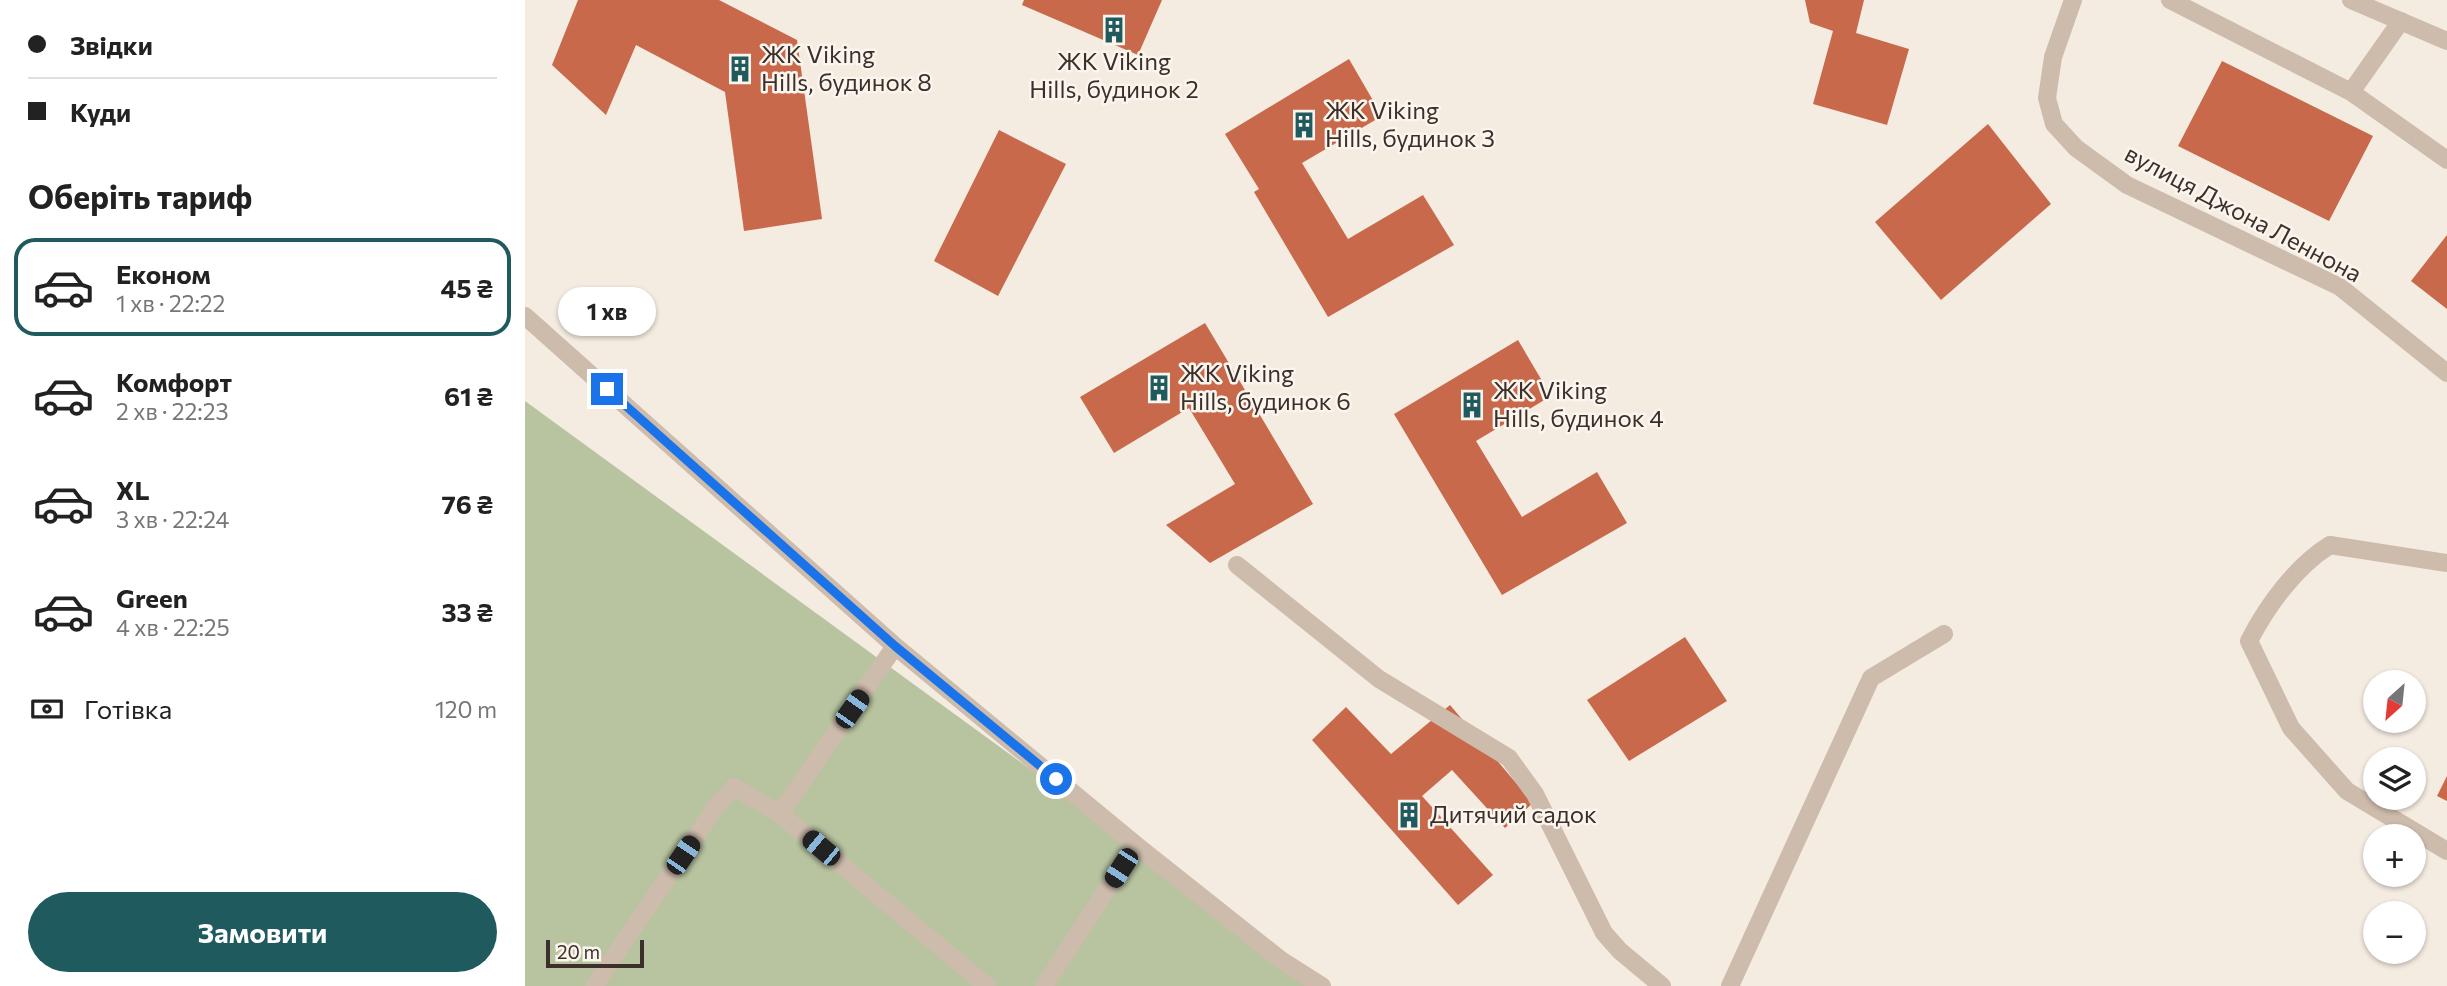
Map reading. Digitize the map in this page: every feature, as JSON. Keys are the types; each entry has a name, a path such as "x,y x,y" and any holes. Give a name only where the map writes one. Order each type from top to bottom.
{"street":[{"name":"вулиця Джона Леннона","path":"2073,0 2053,57 2047,98 2055,124 2076,148 2127,185 2340,288 2447,373"},
{"path":"2170,0 2351,92 2447,160"},
{"path":"2351,0 2447,41"},
{"path":"2351,92 2401,21"},
{"path":"525,316 895,646 1136,845 1281,960 1322,986"},
{"path":"2447,563 2330,545 2311,556 2260,620 2249,641 2291,728 2347,791 2447,852"},
{"path":"1237,565 1380,679 1509,758 1535,794 1604,933 1620,951 1662,986"},
{"path":"1730,986 1871,678 1944,634"},
{"path":"780,814 895,646"},
{"path":"594,986 717,805 732,789 738,788 780,814 987,986"},
{"path":"1044,986 1136,845"}],"green space":[{"path":"525,401 1328,986 525,986"}],"building":[{"path":"578,0 719,0 797,40 822,219 744,231 725,92 636,45 606,115 552,65"},
{"name":"ЖК Viking Hills, будинок 2","path":"1024,0 1162,0 1138,55 1022,5"},
{"path":"1805,0 1864,0 1856,33 1909,49 1887,125 1813,104 1833,31 1810,23"},
{"path":"1349,59 1382,116 1302,163 1348,239 1423,195 1454,245 1328,317 1254,192 1259,189 1225,134"},
{"path":"2222,61 2373,136 2329,221 2178,146"},
{"path":"1988,124 2051,204 1941,300 1875,222"},
{"path":"999,130 1066,164 998,296 934,261"},
{"path":"2447,235 2447,309 2411,281"},
{"path":"1205,323 1313,504 1210,563 1166,525 1235,484 1189,408 1114,453 1080,397"},
{"path":"1518,340 1551,396 1476,441 1522,517 1597,472 1627,523 1502,595 1394,414"},
{"path":"1685,637 1727,701 1629,761 1587,700"},
{"name":"Дитячий садок","path":"1450,705 1533,803 1505,828 1452,770 1422,796 1493,875 1458,905 1312,740 1346,707 1391,754"},
{"path":"2447,776 2447,801 2437,796"}],"place":[{"name":"ЖК Viking Hills, будинок 2","path":"1114,30"},
{"name":"ЖК Viking Hills, будинок 8","path":"740,69"},
{"name":"ЖК Viking Hills, будинок 3","path":"1304,125"},
{"name":"ЖК Viking Hills, будинок 6","path":"1159,388"},
{"name":"ЖК Viking Hills, будинок 4","path":"1472,405"},
{"name":"Дитячий садок","path":"1409,815"}],"route":[{"path":"607,389 895,646 1056,779"}]}
